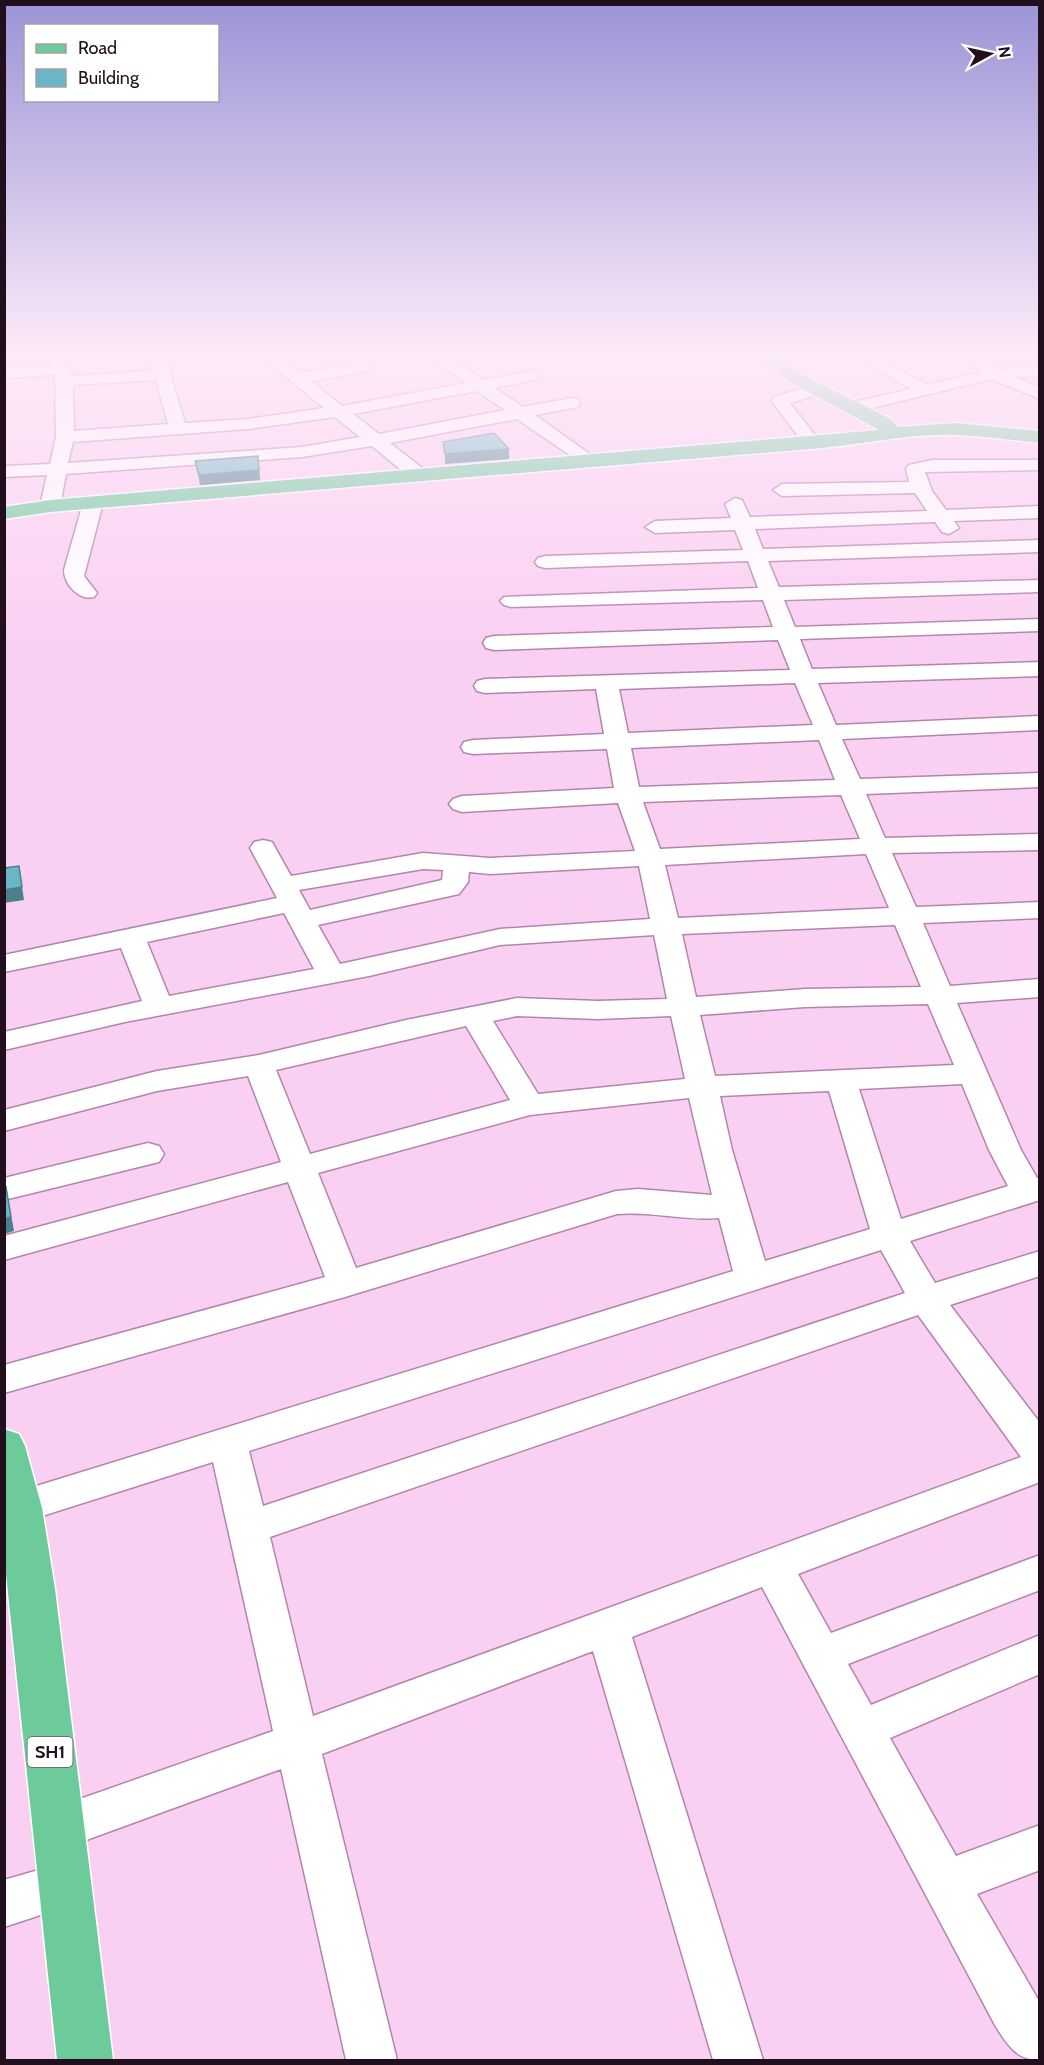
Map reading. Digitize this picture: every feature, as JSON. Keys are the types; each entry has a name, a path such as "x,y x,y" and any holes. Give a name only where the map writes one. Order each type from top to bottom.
{"main road":[{"path":"4,513 50,506 728,449"},
{"name":"SH1","path":"4,1446 12,1510 32,1589 85,2061"}],"street":[{"path":"50,506 62,449"},
{"path":"182,449 199,494"},
{"path":"4,472 186,462 318,449"},
{"path":"388,449 419,475"},
{"path":"574,449 589,460"},
{"path":"1029,655 914,474 915,469 922,466 1040,465"},
{"path":"782,490 1040,494"},
{"path":"87,593 74,576 74,570 93,503"},
{"path":"12,1510 1034,1190 1005,1150 804,677 735,504"},
{"path":"655,527 1040,512"},
{"path":"545,562 1040,546"},
{"path":"511,601 1040,585"},
{"path":"597,598 608,639"},
{"path":"1029,655 1040,625"},
{"path":"494,643 788,633 1029,655"},
{"path":"484,686 804,677 1029,655"},
{"path":"606,683 628,795 651,860 702,1086 753,1278"},
{"path":"473,747 1040,723"},
{"path":"462,804 628,795 1040,780"},
{"path":"4,964 293,902 410,862 490,866 651,860 877,846 1040,842"},
{"path":"263,848 331,974"},
{"path":"293,902 449,888 455,882 458,865"},
{"path":"4,1041 159,1006 331,974 500,937 584,930 907,918 1040,910"},
{"path":"131,937 159,1006"},
{"path":"4,1121 157,1081 259,1065 406,1029 517,1007 598,1010 684,1007 806,998 940,995 1040,988"},
{"path":"475,1016 529,1105"},
{"path":"259,1065 345,1284"},
{"path":"4,1248 529,1105 702,1086 973,1074"},
{"path":"842,1080 889,1235 926,1299 1040,1453"},
{"path":"4,1189 148,1154"},
{"path":"4,1379 345,1284 616,1203 638,1201 700,1208 732,1205"},
{"path":"247,1528 926,1299 1040,1263"},
{"path":"228,1443 371,2061"},
{"path":"59,1828 297,1743 1040,1466"},
{"path":"772,1566 823,1655 1014,2009 1031,2034 1040,2040"},
{"path":"823,1655 1040,1572"},
{"path":"607,1626 738,2061"},
{"path":"863,1730 1040,1653"},
{"path":"946,1883 1040,1847"},
{"path":"4,1904 66,1886"}],"building":[{"path":"444,449 504,449 445,454"},
{"path":"258,456 259,470 199,475 195,461"},
{"path":"19,866 22,887 4,890 4,868"},
{"path":"4,1187 6,1187 11,1217 4,1219"}]}
